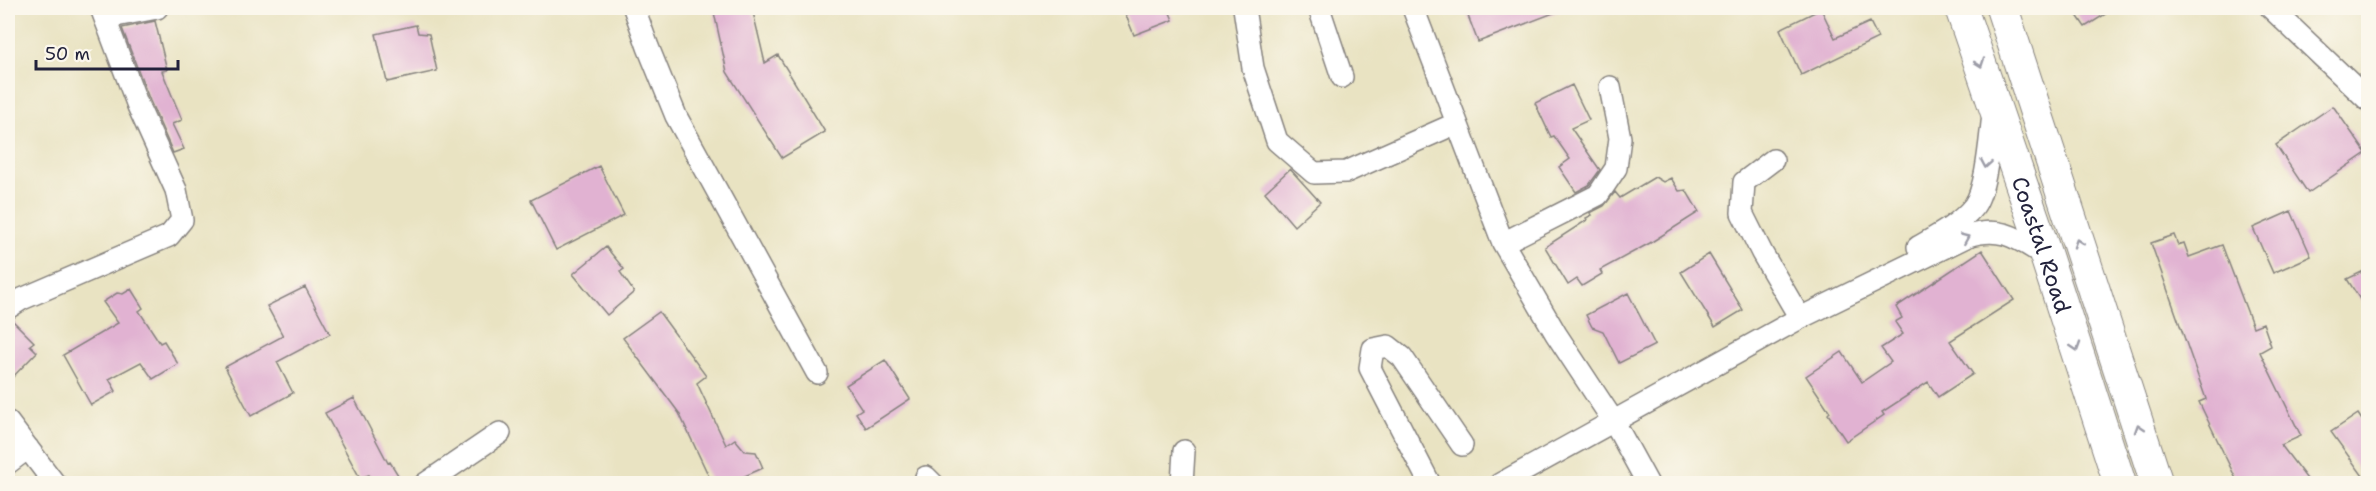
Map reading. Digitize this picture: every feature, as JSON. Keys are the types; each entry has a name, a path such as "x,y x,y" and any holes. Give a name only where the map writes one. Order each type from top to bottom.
{"highway":[{"name":"Coastal Road","path":"1961,8 2046,256 2120,483"},
{"name":"Coastal Road","path":"2002,8 2157,483"}],"street":[{"path":"8,308 22,299 169,236 182,220 176,190 138,106 103,13 157,8"},
{"path":"634,8 676,116 817,373"},
{"path":"1244,8 1253,68 1276,141 1314,173 1346,172 1457,123"},
{"path":"1319,8 1342,77"},
{"path":"1413,8 1503,243 1556,334 1614,422 1648,483"},
{"path":"2271,8 2368,100"},
{"path":"1503,243 1598,195 1616,168 1620,138 1610,87"},
{"path":"1855,289 1883,267 1939,235 1964,217 1976,204 1982,190 1994,106"},
{"path":"1773,160 1744,182 1742,213 1762,254 1800,318"},
{"path":"1500,483 1800,318 1855,289 1968,236 1988,231 2008,234 2046,256"},
{"path":"1430,483 1370,368 1372,349 1388,346 1402,357 1462,445"},
{"path":"8,422 55,483"},
{"path":"424,483 500,433"},
{"path":"8,463 28,448"},
{"path":"1182,483 1184,451"}],"building":[{"path":"713,8 752,8 765,63 778,55 825,132 782,158 727,72"},
{"path":"1123,8 1168,8 1173,20 1134,35"},
{"path":"1465,8 1563,8 1564,9 1478,42"},
{"path":"2072,8 2115,8 2085,27"},
{"path":"1821,9 1835,38 1870,22 1878,38 1801,75 1780,29"},
{"path":"155,21 167,70 162,71 182,120 172,124 184,149 173,153 122,28"},
{"path":"416,25 418,33 429,34 437,71 387,82 376,34"},
{"path":"1572,85 1589,120 1571,128 1600,170 1589,185 1576,192 1559,167 1570,159 1554,136 1551,137 1535,103"},
{"path":"2333,106 2366,153 2308,193 2276,145"},
{"path":"599,166 624,215 556,250 531,200"},
{"path":"1290,169 1320,202 1294,226 1265,192"},
{"path":"1655,177 1663,182 1671,178 1679,191 1686,190 1699,212 1650,243 1600,270 1602,274 1582,286 1577,279 1568,285 1545,247 1587,220 1586,218 1592,215 1590,213 1604,206 1615,192 1620,198"},
{"path":"2291,211 2311,256 2273,273 2253,228"},
{"path":"2174,235 2178,245 2184,243 2189,257 2222,245 2253,327 2263,323 2271,346 2260,352 2301,436 2281,445 2310,483 2238,483 2199,402 2206,399 2151,243"},
{"path":"606,247 624,269 620,272 634,292 607,315 573,274"},
{"path":"1982,250 2014,300 1950,341 1973,374 1938,397 1928,382 1882,412 1884,415 1846,441 1806,376 1842,352 1862,382 1891,362 1881,348 1903,334 1895,322 1902,318 1896,307"},
{"path":"1709,254 1743,310 1715,327 1681,272"},
{"path":"2368,269 2368,312 2347,279"},
{"path":"305,287 330,334 277,362 293,393 251,416 225,367 283,336 267,306"},
{"path":"131,289 143,308 139,311 160,343 164,341 178,364 153,379 141,362 109,379 116,391 91,405 63,355 118,323 103,302 117,293 123,294"},
{"path":"1628,293 1655,345 1619,363 1603,331 1592,327 1586,315"},
{"path":"659,312 706,376 697,383 726,445 735,439 745,451 756,452 763,468 729,483 712,483 679,413 623,338"},
{"path":"12,320 34,342 30,345 37,352 8,382 8,321"},
{"path":"885,360 910,399 866,428 856,413 862,409 846,385"},
{"path":"354,398 388,463 390,462 403,483 374,483 369,475 360,478 325,413"},
{"path":"2358,414 2368,429 2368,483 2331,432"}]}
